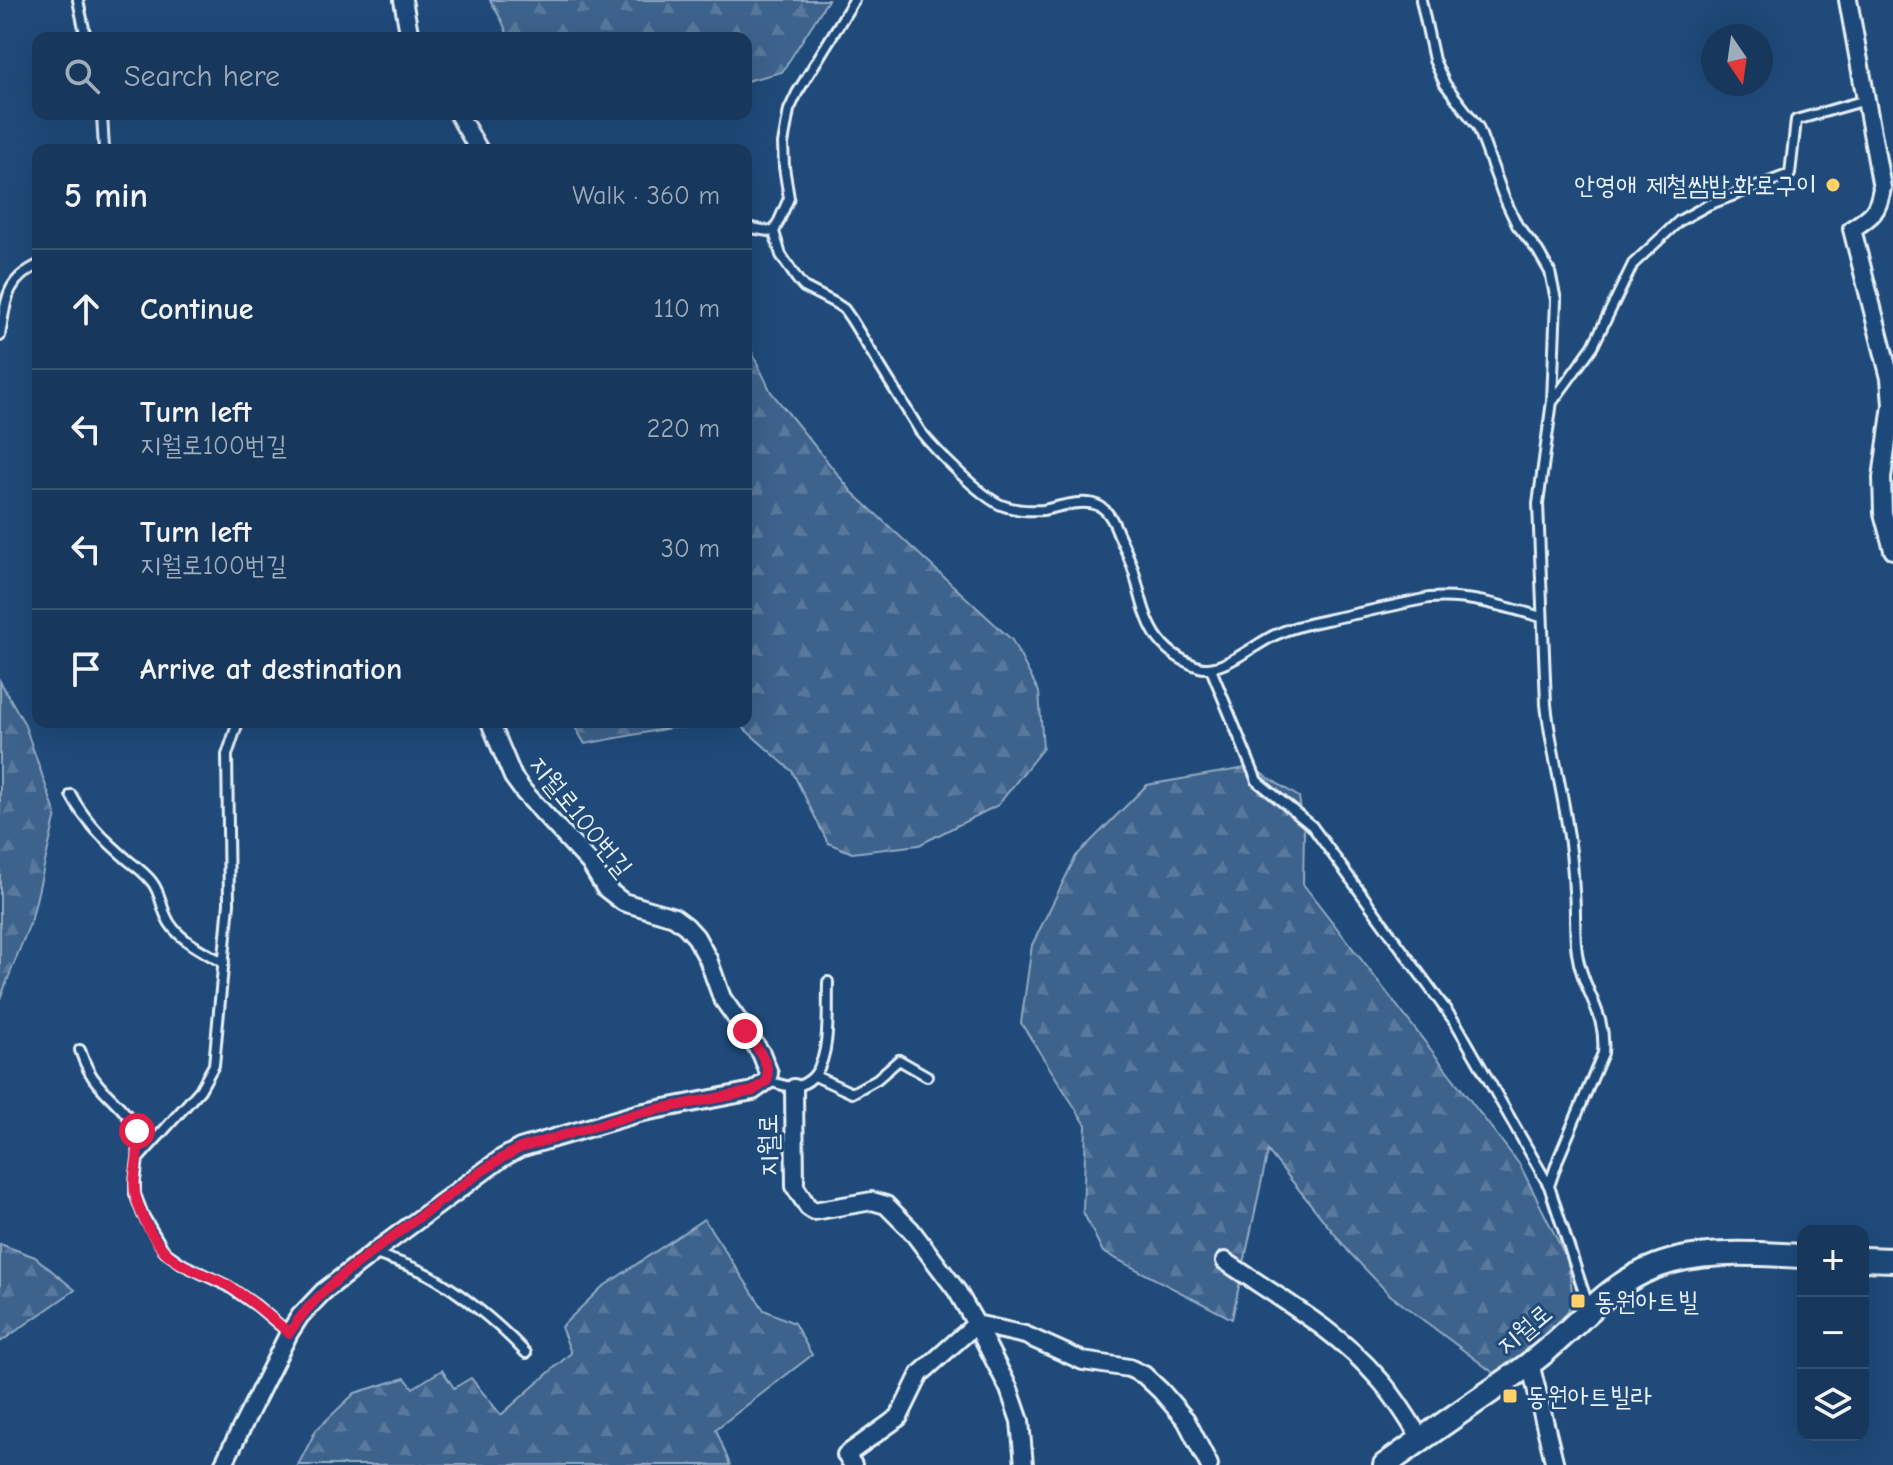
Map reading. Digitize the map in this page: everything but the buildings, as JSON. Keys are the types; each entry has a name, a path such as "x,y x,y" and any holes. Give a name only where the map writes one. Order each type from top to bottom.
{"street":[{"path":"403,0 409,32"},
{"path":"1848,0 1882,188 1879,206 1852,229 1890,378 1892,405 1882,478 1883,513 1893,550"},
{"path":"462,120 476,144"},
{"name":"지월로100번길","path":"493,728 513,777 590,863 605,888 623,902 674,917 696,937 708,959 722,998 761,1053 769,1073 767,1081"},
{"path":"223,1465 300,1316 323,1292 487,1167 520,1148 639,1113 753,1091 767,1081"},
{"name":"지월로","path":"794,1088 795,1187 814,1211 872,1201 886,1205 911,1230 957,1291 1009,1389 1020,1421 1024,1465"},
{"name":"지월로","path":"1385,1465 1530,1363 1589,1309 1638,1274 1679,1259 1731,1255 1797,1256"},
{"path":"1869,1259 1893,1260"},
{"path":"1225,1261 1341,1342 1392,1394 1421,1439"},
{"path":"853,1465 846,1455 899,1417 920,1374 976,1324 1025,1335 1083,1361 1129,1368 1144,1375 1186,1420 1209,1465"},
{"path":"1530,1363 1555,1465"}],"lane":[{"path":"78,0 85,32"},
{"path":"854,0 789,110 783,144 789,198 774,232 781,255 797,279 804,287 844,309 920,431 985,495 1012,508 1038,510 1085,503 1105,510 1127,553 1152,629 1165,648 1200,667 1211,669 1276,635 1301,626 1429,598 1485,601 1541,617"},
{"path":"1421,0 1434,60 1445,84 1478,127 1517,225 1550,272 1556,300 1552,401 1538,504 1548,729 1567,825 1577,955 1599,1013 1604,1042 1603,1053 1549,1186"},
{"path":"1552,401 1593,346 1633,264 1679,221 1708,205 1790,174 1796,120 1866,100"},
{"path":"102,120 104,144"},
{"path":"752,228 774,232"},
{"path":"0,336 9,288 32,268"},
{"path":"1211,669 1257,781 1312,826 1457,1025 1549,1186 1589,1309"},
{"path":"138,1159 200,1090 214,1065 229,903 227,755 236,728"},
{"path":"71,795 88,823 152,880 173,927 191,943 224,963"},
{"path":"767,1081 794,1088 815,1076 822,1061 827,1027 828,982"},
{"path":"80,1050 90,1074 130,1117 140,1143 135,1194 143,1215 165,1252 174,1260 228,1286 289,1333"},
{"path":"815,1076 852,1093 877,1079 899,1060 927,1076"},
{"path":"373,1253 438,1280 509,1334 526,1353"}],"green space":[{"path":"490,0 828,0 782,72 752,80 752,32 507,32"},
{"path":"752,352 771,392 852,492 1012,640 1039,692 1043,748 998,805 919,845 852,853 828,843 792,771 743,728 752,728"},
{"path":"0,681 24,723 56,815 32,918 0,999"},
{"path":"576,728 670,728 585,744"},
{"path":"1251,767 1299,797 1304,832 1303,884 1520,1165 1568,1261 1573,1299 1564,1320 1525,1354 1495,1374 1390,1295 1349,1252 1268,1151 1232,1319 1103,1252 1083,1212 1086,1125 1021,1023 1032,945 1076,856 1147,785"},
{"path":"704,1219 764,1310 794,1323 812,1355 716,1429 730,1465 298,1465 316,1430 355,1393 405,1378 413,1388 442,1370 454,1388 471,1378 501,1415 571,1353 561,1327 601,1288"},
{"path":"0,1244 35,1257 75,1290 0,1342"}],"place":[{"name":"안영애 제철쌈밥.화로구이","path":"1833,185"},
{"name":"동원아트빌","path":"1578,1301"},
{"name":"동원아트빌라","path":"1510,1396"}],"route":[{"path":"137,1131 140,1143 135,1194 143,1215 165,1252 174,1260 228,1286 289,1333 323,1292 487,1167 520,1148 639,1113 760,1088 767,1081 769,1073 761,1053 745,1031"}]}
